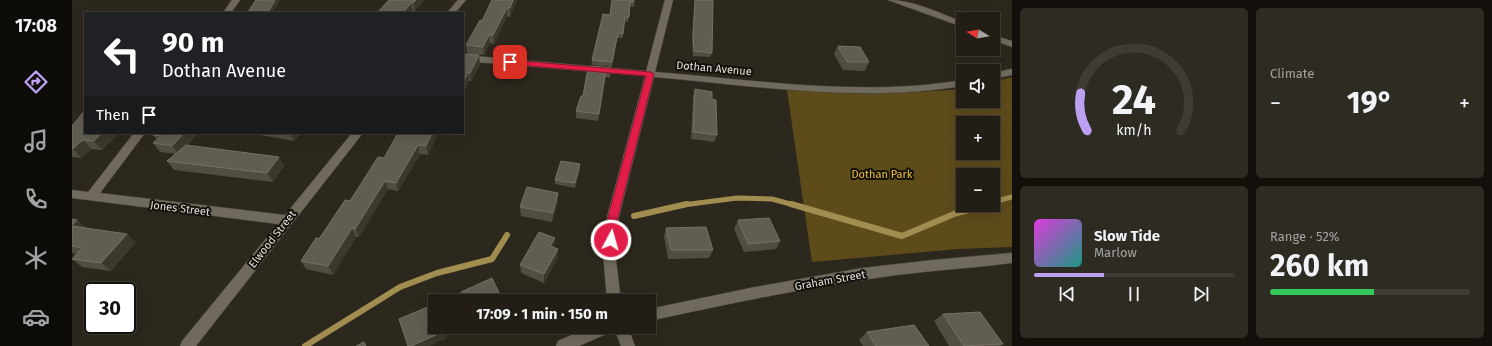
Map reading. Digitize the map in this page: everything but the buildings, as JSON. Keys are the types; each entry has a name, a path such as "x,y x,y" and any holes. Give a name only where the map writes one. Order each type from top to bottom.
{"street":[{"path":"228,12 236,0"},
{"path":"452,12 462,0"},
{"path":"613,294 609,252 613,217 669,0"},
{"path":"892,0 956,22"},
{"path":"1000,40 1012,44"},
{"name":"Dothan Avenue","path":"464,58 871,91 912,90 956,84"},
{"path":"1000,75 1012,72"},
{"path":"90,196 139,134"},
{"name":"Elwood Street","path":"187,346 357,134"},
{"name":"Jones Street","path":"72,194 288,220"},
{"name":"Graham Street","path":"656,313 727,298 867,274 934,265 1012,258"},
{"path":"563,346 590,334"},
{"path":"624,334 628,346"}],"green space":[{"name":"Dothan Park","path":"1012,77 1012,247 958,249 812,262 787,90 865,94 956,89 956,108 1000,108 1000,80"}],"waterway":[{"path":"1000,200 1012,197"},
{"path":"683,205 737,198 772,199 794,205"},
{"path":"634,216 687,204"},
{"path":"791,204 902,236 961,212"},
{"path":"305,346 400,287 437,273 492,259 507,235"}],"route":[{"path":"510,62 651,74 634,134 620,196 613,217 611,240"}]}
